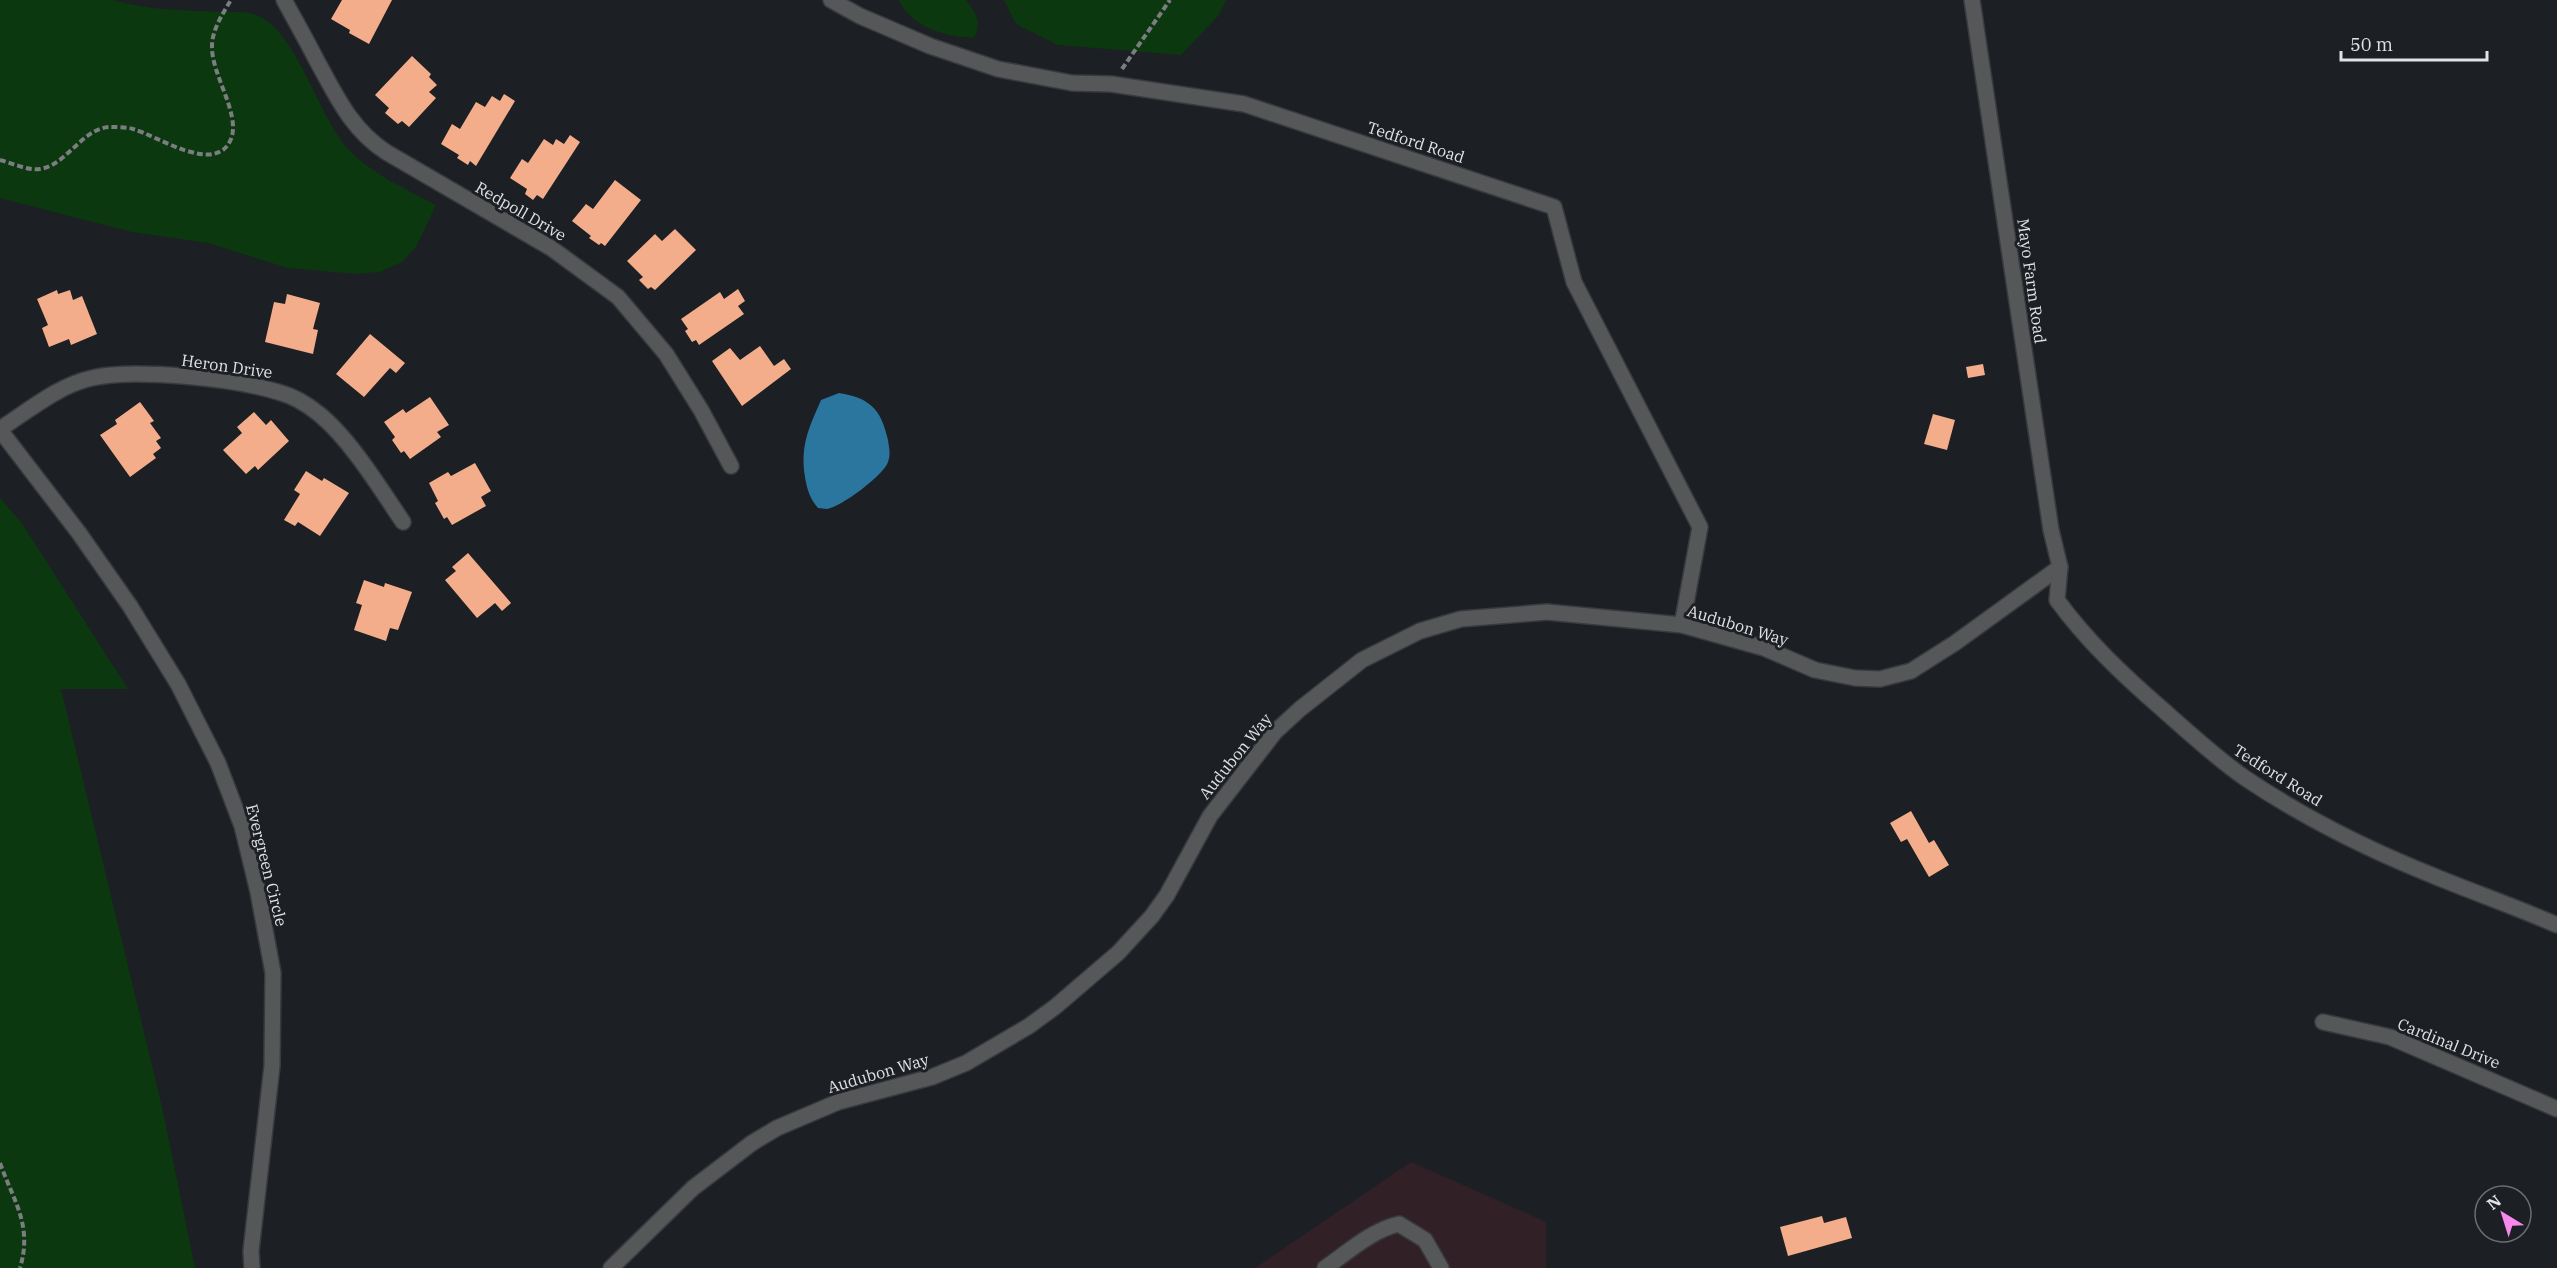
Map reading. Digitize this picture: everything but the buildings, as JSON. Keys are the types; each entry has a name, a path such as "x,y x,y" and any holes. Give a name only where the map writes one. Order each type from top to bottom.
{"street":[{"name":"Redpoll Drive","path":"284,0 335,97 358,129 386,152 551,248 618,297 666,354 701,410 731,466"},
{"name":"Tedford Road","path":"831,0 860,16 930,46 998,69 1072,83 1111,84 1244,104 1554,207 1574,282 1700,527 1682,625"},
{"name":"Mayo Farm Road","path":"1972,0 2051,530 2060,567"},
{"name":"Heron Drive","path":"0,430 61,390 91,378 153,375 254,386 280,393 303,403 320,415 345,442 403,522"},
{"name":"Evergreen Circle","path":"0,430 79,533 130,606 193,713 218,763 243,826 273,973 272,1066 251,1251 252,1268"},
{"name":"Tedford Road","path":"2060,567 2057,600 2074,623 2136,687 2212,753 2244,777 2303,814 2378,851 2557,925"},
{"name":"Audubon Way","path":"611,1268 693,1188 752,1143 777,1128 838,1102 932,1077 966,1063 1029,1026 1055,1007 1118,953 1152,916 1167,895 1210,816 1275,732 1362,660 1420,631 1461,619 1547,612 1682,625 1764,648 1815,669 1856,678 1880,679 1911,671 1954,644 2060,567"},
{"name":"Cardinal Drive","path":"2323,1022 2390,1037 2557,1109"},
{"path":"1325,1268 1369,1237 1387,1227 1399,1224 1425,1240 1441,1268"}],"path":[{"path":"0,160 33,169 42,169 52,165 89,136 108,127 132,128 200,155 214,155 222,152 231,139 233,126 219,84 212,47 218,25 231,0"},
{"path":"1111,84 1170,0"},
{"path":"0,1163 20,1209 24,1237 20,1268"}],"shaded area":[{"path":"1411,1162 1546,1222 1546,1268 1255,1268"}],"green space":[{"path":"0,0 113,0 165,9 245,12 268,21 293,52 326,115 348,149 378,173 436,205 416,247 402,262 380,272 356,274 288,268 208,243 132,232 0,198"},
{"path":"899,0 966,0 977,18 978,28 974,38 941,33 921,24 905,10"},
{"path":"1004,0 1226,0 1219,15 1181,55 1058,45 1016,24"},
{"path":"0,498 21,522 128,689 61,689 162,1107 195,1268 0,1268"}],"water":[{"path":"839,393 859,398 878,413 888,440 889,459 879,475 851,497 827,509 818,508 811,497 806,481 805,446 809,428 821,400"}]}
